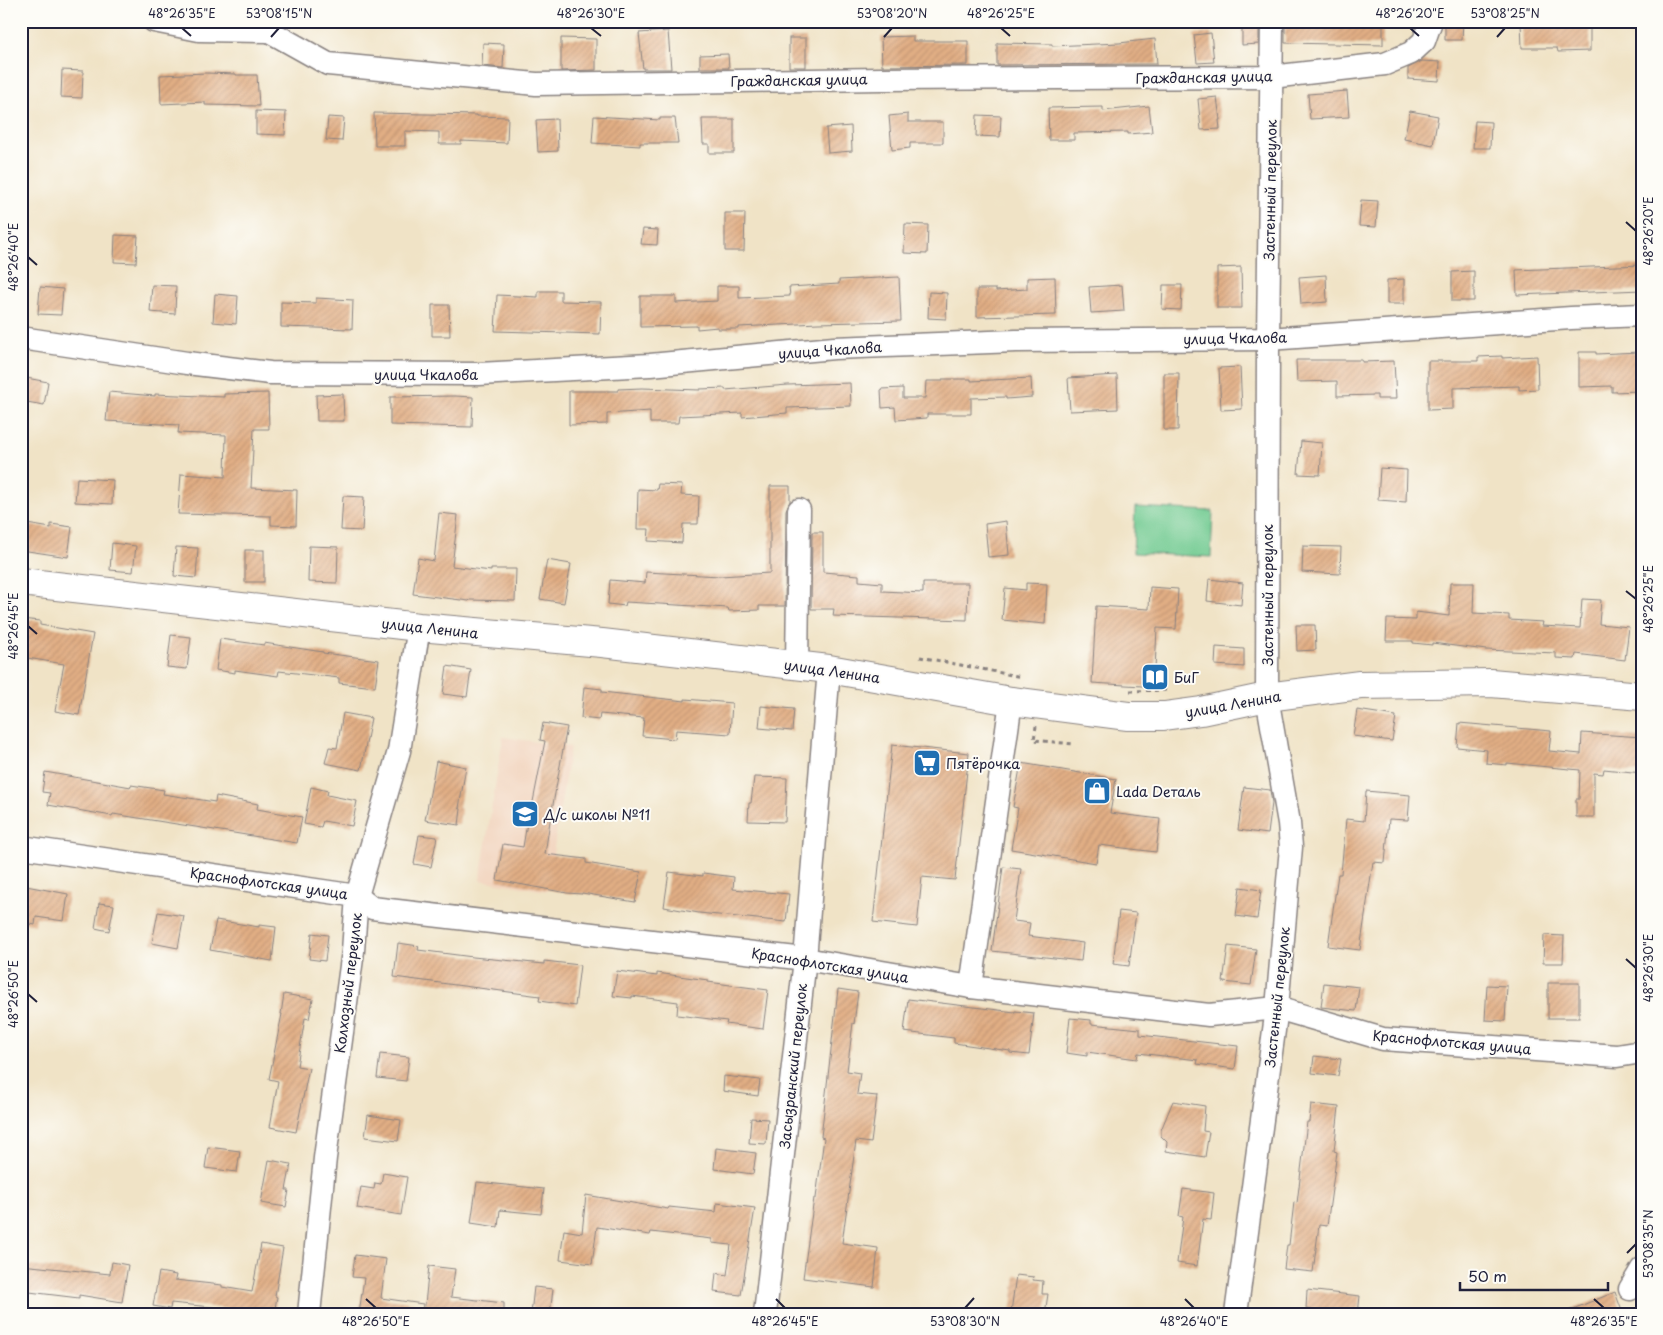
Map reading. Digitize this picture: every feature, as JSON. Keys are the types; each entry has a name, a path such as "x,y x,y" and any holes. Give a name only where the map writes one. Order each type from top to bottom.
{"main road":[{"name":"улица Ленина","path":"21,582 419,627 602,643 829,669 1011,701 1111,714 1164,716 1267,697 1360,685 1491,683 1642,696"}],"street":[{"name":"Гражданская улица","path":"154,21 198,30 273,26 328,64 536,84 882,79 1271,77 1385,64 1411,53 1424,41 1431,21"},
{"name":"Застенный переулок","path":"1236,1314 1277,1008 1291,847 1289,823 1267,697 1268,339 1272,21"},
{"name":"улица Чкалова","path":"21,338 188,363 270,372 479,374 650,365 834,348 1016,341 1268,339 1571,318 1642,315"},
{"path":"797,666 798,510"},
{"name":"Колхозный переулок","path":"309,1314 325,1158 353,951 357,896 399,751 419,627"},
{"name":"Засызранский переулок","path":"765,1314 805,960 829,669"},
{"path":"971,987 1011,701"},
{"name":"Краснофлотская улица","path":"21,847 357,896 372,908 805,960 971,987 1209,1015 1277,1008 1383,1039 1617,1056 1642,1052"},
{"path":"1630,1288 1642,1269"}],"path":[{"path":"920,657 1025,677"},
{"path":"1122,691 1169,690"}],"shaded area":[{"name":"Д/с школы №11","path":"503,737 570,747 547,891 480,880"}],"green space":[{"path":"1135,507 1213,511 1211,557 1133,553"}],"building":[{"path":"1242,21 1259,21 1259,44 1242,45"},
{"path":"1285,21 1383,21 1383,45 1285,43"},
{"path":"1445,21 1463,21 1462,40 1445,40"},
{"path":"1590,21 1590,51 1558,52 1557,48 1522,48 1521,22"},
{"path":"668,31 671,69 643,69 639,33"},
{"path":"1211,33 1214,62 1197,63 1194,35"},
{"path":"913,36 913,41 968,41 968,65 882,66 881,37"},
{"path":"561,38 596,39 596,70 561,71"},
{"path":"789,38 806,38 806,67 789,67"},
{"path":"1155,39 1157,64 997,65 997,43 1052,44 1052,46 1119,43"},
{"path":"483,43 504,44 503,68 482,66"},
{"path":"728,54 729,68 700,68 700,55"},
{"path":"1422,61 1440,62 1439,81 1408,79 1408,68"},
{"path":"62,70 83,71 82,98 61,97"},
{"path":"206,73 257,75 259,106 205,105 205,102 161,104 160,75"},
{"path":"1347,91 1349,117 1310,119 1308,94"},
{"path":"1217,97 1220,129 1201,130 1198,99"},
{"path":"1149,106 1152,132 1128,134 1128,132 1074,133 1074,140 1049,140 1048,108 1103,107 1103,111"},
{"path":"256,111 286,112 285,135 256,134"},
{"path":"1410,111 1438,116 1433,145 1404,139"},
{"path":"374,113 508,117 507,143 461,141 461,144 439,144 439,132 405,131 405,146 375,146"},
{"path":"908,114 908,122 943,122 943,143 910,143 910,148 892,150 889,116"},
{"path":"977,115 1001,116 1000,137 976,136"},
{"path":"594,116 660,120 660,118 675,118 678,143 640,143 640,146 592,143"},
{"path":"328,117 344,118 342,141 326,140"},
{"path":"557,119 558,151 538,152 536,120"},
{"path":"702,119 734,119 734,153 709,153 709,144 703,144"},
{"path":"1475,121 1491,122 1490,148 1473,148"},
{"path":"851,126 852,151 828,153 826,128"},
{"path":"1361,200 1378,201 1376,227 1359,226"},
{"path":"725,213 745,213 744,251 725,251"},
{"path":"905,224 928,225 927,254 904,253"},
{"path":"643,229 658,230 657,245 641,244"},
{"path":"115,235 138,236 136,263 114,262"},
{"path":"1642,265 1642,290 1517,295 1516,270"},
{"path":"1241,267 1242,308 1217,308 1217,268"},
{"path":"1474,271 1474,301 1452,301 1452,272"},
{"path":"1326,275 1327,302 1301,304 1299,277"},
{"path":"899,277 901,321 818,323 739,327 739,329 718,329 718,327 697,329 697,326 640,327 640,296 676,296 676,303 717,301 717,286 739,286 739,298 790,296 789,287 839,284 839,280"},
{"path":"1055,277 1056,315 977,317 977,289 996,289 996,291 1027,289 1027,278"},
{"path":"1404,279 1404,304 1387,304 1387,280"},
{"path":"152,285 176,286 175,314 150,312"},
{"path":"1122,285 1124,311 1091,313 1089,287"},
{"path":"1163,285 1182,285 1181,310 1162,309"},
{"path":"40,287 63,289 61,315 38,314"},
{"path":"538,291 561,291 561,301 601,302 600,334 495,331 497,295 538,297"},
{"path":"929,292 947,293 946,319 928,318"},
{"path":"215,294 238,296 236,324 213,322"},
{"path":"316,298 353,300 352,329 281,327 281,302 316,303"},
{"path":"432,305 449,305 450,336 432,336"},
{"path":"1579,352 1596,352 1596,354 1639,352 1641,391 1612,392 1612,386 1579,387"},
{"path":"1502,356 1502,358 1537,356 1538,389 1519,390 1519,386 1453,388 1453,409 1428,410 1428,361 1478,361 1478,357"},
{"path":"1296,360 1394,361 1396,399 1377,399 1377,395 1337,396 1337,381 1297,382"},
{"path":"1240,367 1242,409 1221,410 1219,368"},
{"path":"1164,373 1179,373 1178,430 1164,430"},
{"path":"1117,375 1118,409 1070,411 1068,378"},
{"path":"21,377 48,382 44,405 21,401"},
{"path":"1031,378 1032,397 1006,399 1006,397 971,398 971,414 927,414 927,418 896,420 895,407 882,408 881,389 903,388 903,398 925,398 926,381 942,381 942,379 971,379 971,381"},
{"path":"850,383 851,406 787,408 787,413 742,417 742,413 679,416 678,423 650,423 650,411 607,414 607,424 569,425 569,391 618,391 618,389 642,388 700,390 725,388 725,390"},
{"path":"109,392 155,396 155,394 224,397 224,394 268,393 269,429 254,429 251,488 297,490 296,526 271,525 271,516 178,514 181,474 225,477 226,435 178,433 179,425 106,421"},
{"path":"343,394 344,421 317,421 316,395"},
{"path":"390,397 473,397 472,427 390,425"},
{"path":"1301,441 1322,443 1320,475 1298,474"},
{"path":"1380,468 1407,470 1406,502 1378,500"},
{"path":"77,478 113,480 112,504 75,502"},
{"path":"658,484 682,485 681,495 699,496 698,524 683,524 682,543 648,541 649,529 637,529 638,489 657,490"},
{"path":"770,486 790,486 790,501 786,510 785,606 759,606 759,610 729,611 728,608 626,602 625,606 608,604 610,580 645,583 646,572 720,576 770,573"},
{"path":"343,496 364,497 362,531 341,530"},
{"path":"439,513 458,515 452,566 491,571 491,569 516,569 515,601 469,601 413,594 418,558 434,561"},
{"path":"1006,521 1009,555 988,557 985,524"},
{"path":"21,523 51,528 51,524 72,527 68,557 21,550"},
{"path":"812,532 823,532 823,572 859,575 859,581 882,583 882,591 923,593 923,583 968,583 967,620 833,616 834,609 811,609"},
{"path":"112,543 136,546 133,572 110,570"},
{"path":"309,546 338,547 337,583 308,582"},
{"path":"1303,546 1341,547 1340,574 1302,572"},
{"path":"176,547 198,548 196,578 174,576"},
{"path":"245,550 264,550 264,582 245,582"},
{"path":"547,560 571,564 564,603 540,599"},
{"path":"1209,579 1243,583 1241,605 1207,601"},
{"path":"1026,583 1047,584 1045,624 1002,620 1005,588 1026,590"},
{"path":"1450,583 1474,583 1473,613 1509,615 1509,620 1543,622 1542,626 1580,628 1582,599 1601,600 1599,624 1629,627 1625,660 1576,654 1575,659 1556,658 1556,653 1486,650 1432,643 1432,645 1413,643 1413,641 1386,641 1387,619 1416,620 1416,612 1449,616"},
{"path":"1150,587 1178,589 1176,629 1157,628 1155,669 1160,669 1159,687 1092,683 1096,606 1149,609"},
{"path":"21,619 40,621 40,625 93,634 79,715 55,711 64,664 21,657"},
{"path":"1296,625 1315,625 1316,650 1297,651"},
{"path":"171,635 191,637 187,669 167,667"},
{"path":"220,639 264,645 264,643 379,660 375,687 339,683 339,678 279,671 278,676 235,670 235,673 216,670"},
{"path":"1216,647 1244,649 1244,667 1215,665"},
{"path":"447,666 471,670 467,697 443,694"},
{"path":"584,687 602,689 602,692 685,701 685,699 732,703 730,734 676,730 675,739 642,736 644,718 600,714 599,720 581,718"},
{"path":"761,706 794,709 792,731 759,728"},
{"path":"1357,710 1396,716 1392,741 1353,736"},
{"path":"343,713 371,718 361,770 325,763 329,747 337,748"},
{"path":"543,723 567,727 545,854 586,859 586,863 641,872 635,902 582,893 567,893 497,880 503,844 523,847 545,741 540,740"},
{"path":"1459,723 1551,731 1549,751 1581,754 1582,733 1642,737 1642,773 1604,769 1603,774 1594,773 1594,817 1576,817 1576,799 1579,799 1580,770 1507,763 1507,765 1486,763 1487,750 1457,747"},
{"path":"892,745 969,753 955,880 922,877 917,927 873,922"},
{"path":"436,761 466,767 459,808 461,809 459,825 425,820"},
{"path":"1021,763 1116,779 1110,813 1160,819 1156,852 1099,845 1096,863 1011,849 1018,808 1013,807"},
{"path":"45,772 131,787 131,785 164,790 163,794 215,802 216,796 258,804 257,809 302,817 297,843 48,805 50,793 42,792"},
{"path":"754,777 787,778 785,822 748,821"},
{"path":"311,787 328,791 327,795 357,801 352,826 323,821 321,827 304,824"},
{"path":"1244,787 1270,790 1272,803 1268,834 1238,830"},
{"path":"1366,791 1410,795 1408,820 1389,819 1385,863 1373,862 1360,950 1328,946 1338,874 1341,874 1346,819 1364,821"},
{"path":"419,835 437,837 431,867 414,864"},
{"path":"1003,867 1021,869 1014,921 1030,923 1028,936 1083,943 1081,961 992,951"},
{"path":"669,872 703,876 703,873 734,877 733,889 789,894 786,922 699,913 664,907"},
{"path":"21,885 68,894 64,921 36,917 35,925 21,922"},
{"path":"1240,887 1261,890 1257,919 1236,916"},
{"path":"99,903 114,905 109,931 95,928"},
{"path":"1119,911 1136,913 1129,966 1113,964"},
{"path":"158,912 184,916 178,948 152,943"},
{"path":"216,920 259,927 259,925 276,927 272,961 210,950"},
{"path":"312,933 328,935 325,961 309,959"},
{"path":"1544,935 1564,936 1563,963 1543,963"},
{"path":"398,943 419,946 418,950 473,957 544,964 544,961 580,965 575,1006 539,1001 540,996 394,977"},
{"path":"1228,946 1256,949 1251,985 1223,982"},
{"path":"617,971 657,976 657,973 768,990 763,1029 726,1024 727,1021 677,1015 678,1002 632,996 632,998 613,996"},
{"path":"1324,983 1359,987 1356,1011 1321,1007"},
{"path":"1548,983 1579,983 1579,1018 1548,1018"},
{"path":"1487,985 1507,986 1505,1021 1485,1020"},
{"path":"838,989 858,992 847,1071 860,1073 857,1094 877,1096 871,1143 856,1141 842,1243 878,1248 874,1287 803,1278 824,1138 821,1137"},
{"path":"284,994 313,999 309,1019 305,1018 297,1066 309,1068 296,1132 270,1127 278,1081 269,1079 282,1014"},
{"path":"908,999 1034,1013 1029,1055 954,1043 954,1038 904,1032"},
{"path":"1070,1018 1091,1020 1091,1024 1140,1029 1140,1035 1238,1046 1235,1069 1197,1064 1198,1060 1138,1053 1137,1059 1087,1052 1087,1056 1066,1053"},
{"path":"380,1054 409,1057 406,1081 377,1078"},
{"path":"1314,1056 1341,1059 1338,1076 1312,1073"},
{"path":"724,1076 760,1080 758,1096 723,1091"},
{"path":"1173,1101 1205,1106 1203,1131 1209,1132 1205,1157 1166,1151 1167,1142 1161,1136 1161,1130"},
{"path":"1311,1104 1339,1107 1334,1151 1337,1152 1327,1226 1319,1225 1313,1272 1284,1269 1294,1202 1297,1203"},
{"path":"368,1115 401,1120 398,1141 365,1137"},
{"path":"751,1118 768,1119 766,1144 749,1143"},
{"path":"208,1147 240,1151 237,1172 205,1168"},
{"path":"716,1148 756,1153 753,1174 714,1169"},
{"path":"269,1160 291,1164 286,1190 289,1190 286,1207 261,1203"},
{"path":"383,1173 407,1177 401,1215 357,1208 361,1187 374,1189 375,1183 381,1184"},
{"path":"477,1182 544,1189 541,1214 500,1210 498,1227 471,1223"},
{"path":"1183,1189 1214,1193 1211,1220 1203,1219 1197,1266 1177,1263 1183,1217 1179,1216"},
{"path":"586,1195 668,1209 669,1207 716,1212 717,1203 755,1208 741,1295 714,1292 716,1273 727,1275 731,1245 712,1243 712,1239 651,1232 650,1235 597,1227 592,1264 560,1260 564,1230 582,1233"},
{"path":"261,1244 283,1248 274,1314 241,1314 241,1310 171,1303 170,1309 153,1306 159,1272 176,1275 175,1280 222,1285 222,1287 252,1292"},
{"path":"355,1255 386,1259 381,1298 423,1304 422,1314 359,1314 364,1278 352,1277"},
{"path":"112,1262 128,1265 122,1302 79,1295 79,1298 21,1291 21,1265 110,1274"},
{"path":"429,1266 455,1269 451,1297 504,1303 504,1314 424,1314"},
{"path":"1016,1275 1034,1277 1033,1280 1043,1281 1042,1294 1048,1294 1045,1314 1011,1312"},
{"path":"534,1287 553,1289 550,1314 531,1314"},
{"path":"1307,1290 1360,1296 1358,1314 1312,1314 1312,1310 1306,1309"},
{"path":"1615,1292 1623,1314 1563,1314 1563,1313"}],"place":[{"name":"БиГ","path":"1155,677"},
{"name":"Пятёрочка","path":"927,763"},
{"name":"Lada Dеталь","path":"1097,791"},
{"name":"Д/с школы №11","path":"525,814"}]}
